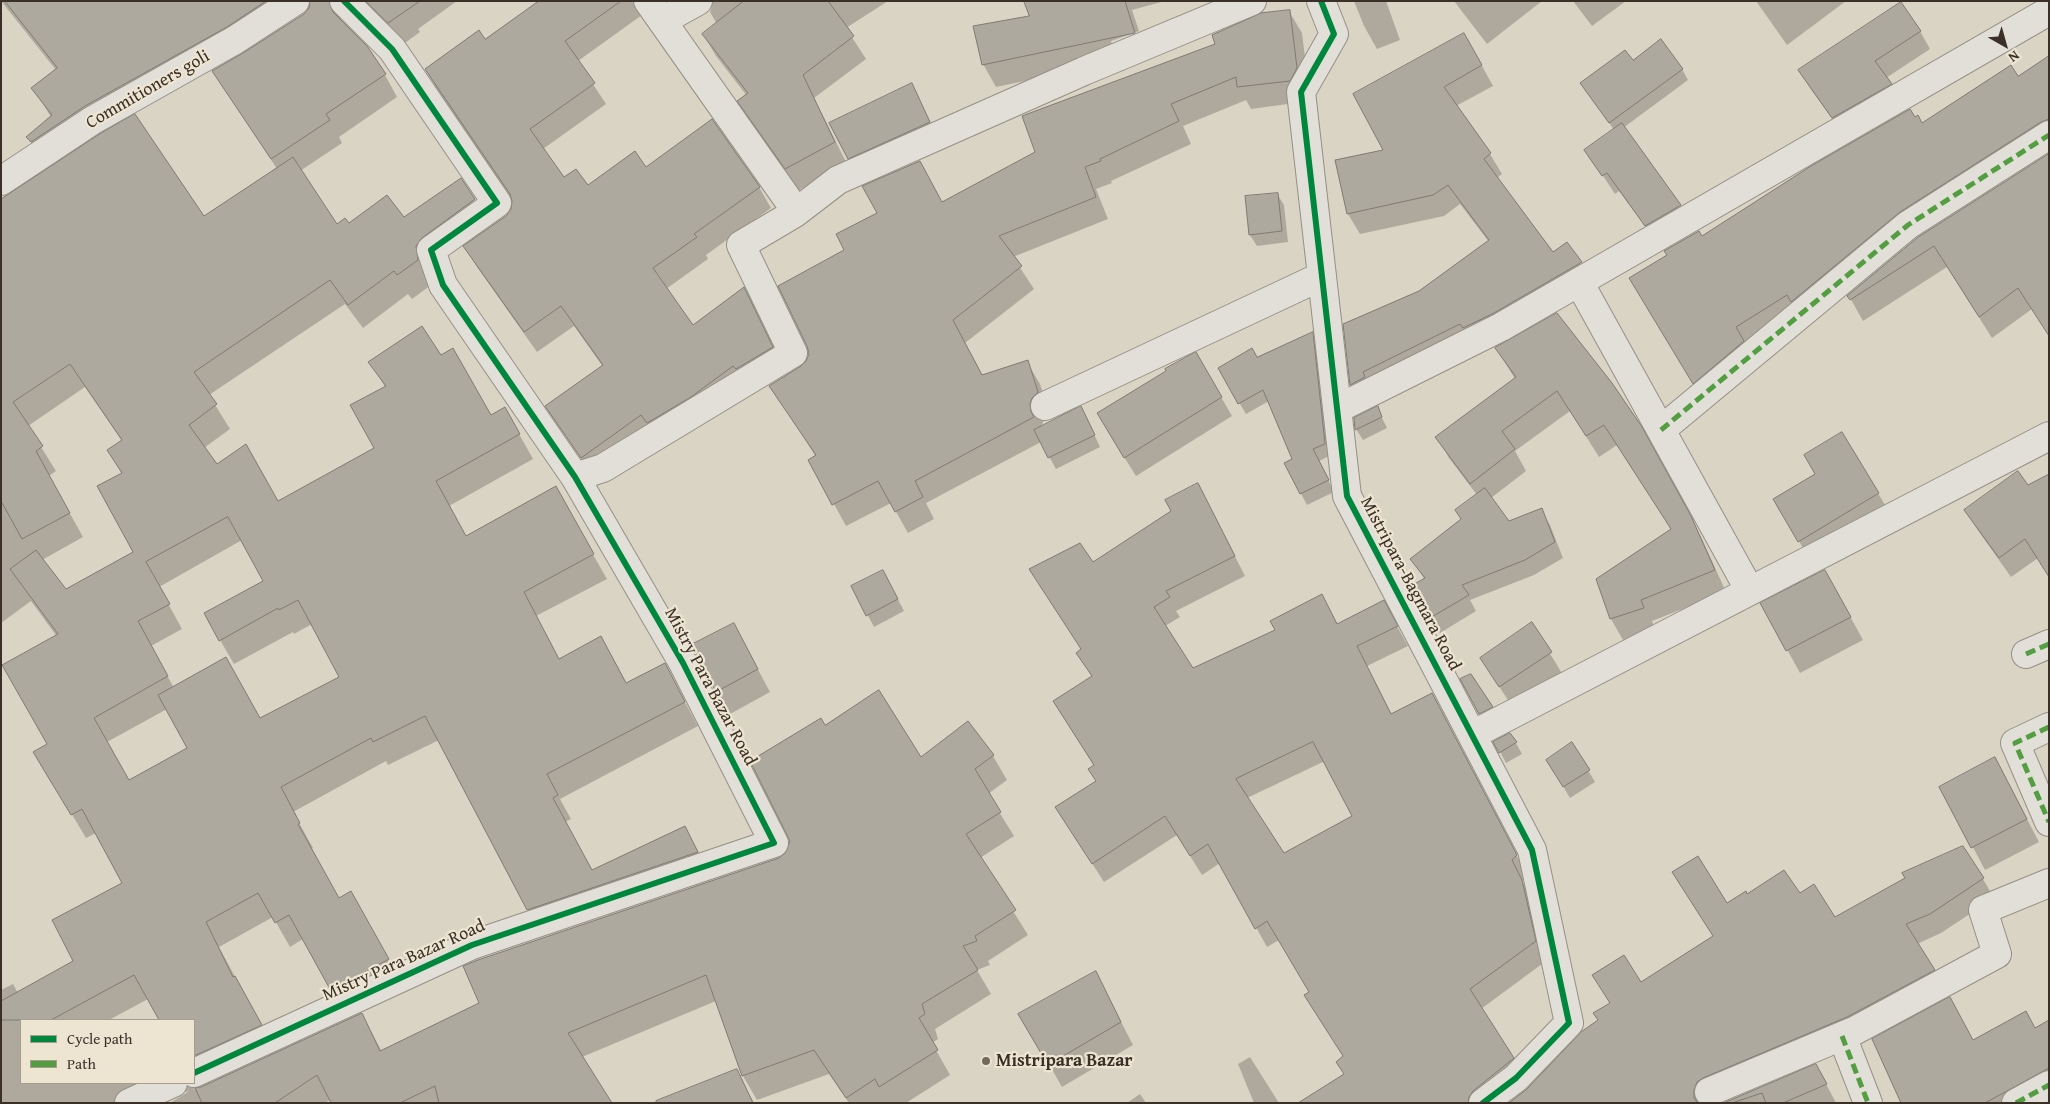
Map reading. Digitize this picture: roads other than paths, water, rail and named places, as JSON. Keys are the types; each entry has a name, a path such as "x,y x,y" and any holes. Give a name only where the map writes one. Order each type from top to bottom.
{"street":[{"name":"Commitioners goli","path":"1,181 93,120 235,40 295,1"},
{"name":"Mistry Para Bazar Road","path":"195,1073 472,945 774,843 683,663 575,477 443,285 431,250 497,203 392,49 344,1"},
{"path":"698,1 655,11 796,211"},
{"path":"575,477 603,468 793,353 741,245 795,213 838,180 1084,71 1252,1"},
{"name":"Mistripara-Bagmara Road","path":"1321,1 1334,34 1301,92 1347,496 1532,850 1569,1023 1516,1078 1483,1103"},
{"path":"1337,409 1500,327 2049,11"},
{"path":"1661,430 1908,226 2049,135"},
{"path":"1045,406 1322,276"},
{"path":"1578,282 1750,591"},
{"path":"1472,735 2049,436"},
{"path":"2049,727 2015,743 2049,822"},
{"path":"1709,1092 1842,1036 1997,954 1983,910 2049,883"},
{"path":"1842,1036 1868,1103"},
{"path":"129,1103 171,1084"},
{"path":"2016,1103 2049,1085"}],"place":[{"name":"Mistripara Bazar","path":"986,1061"}]}
